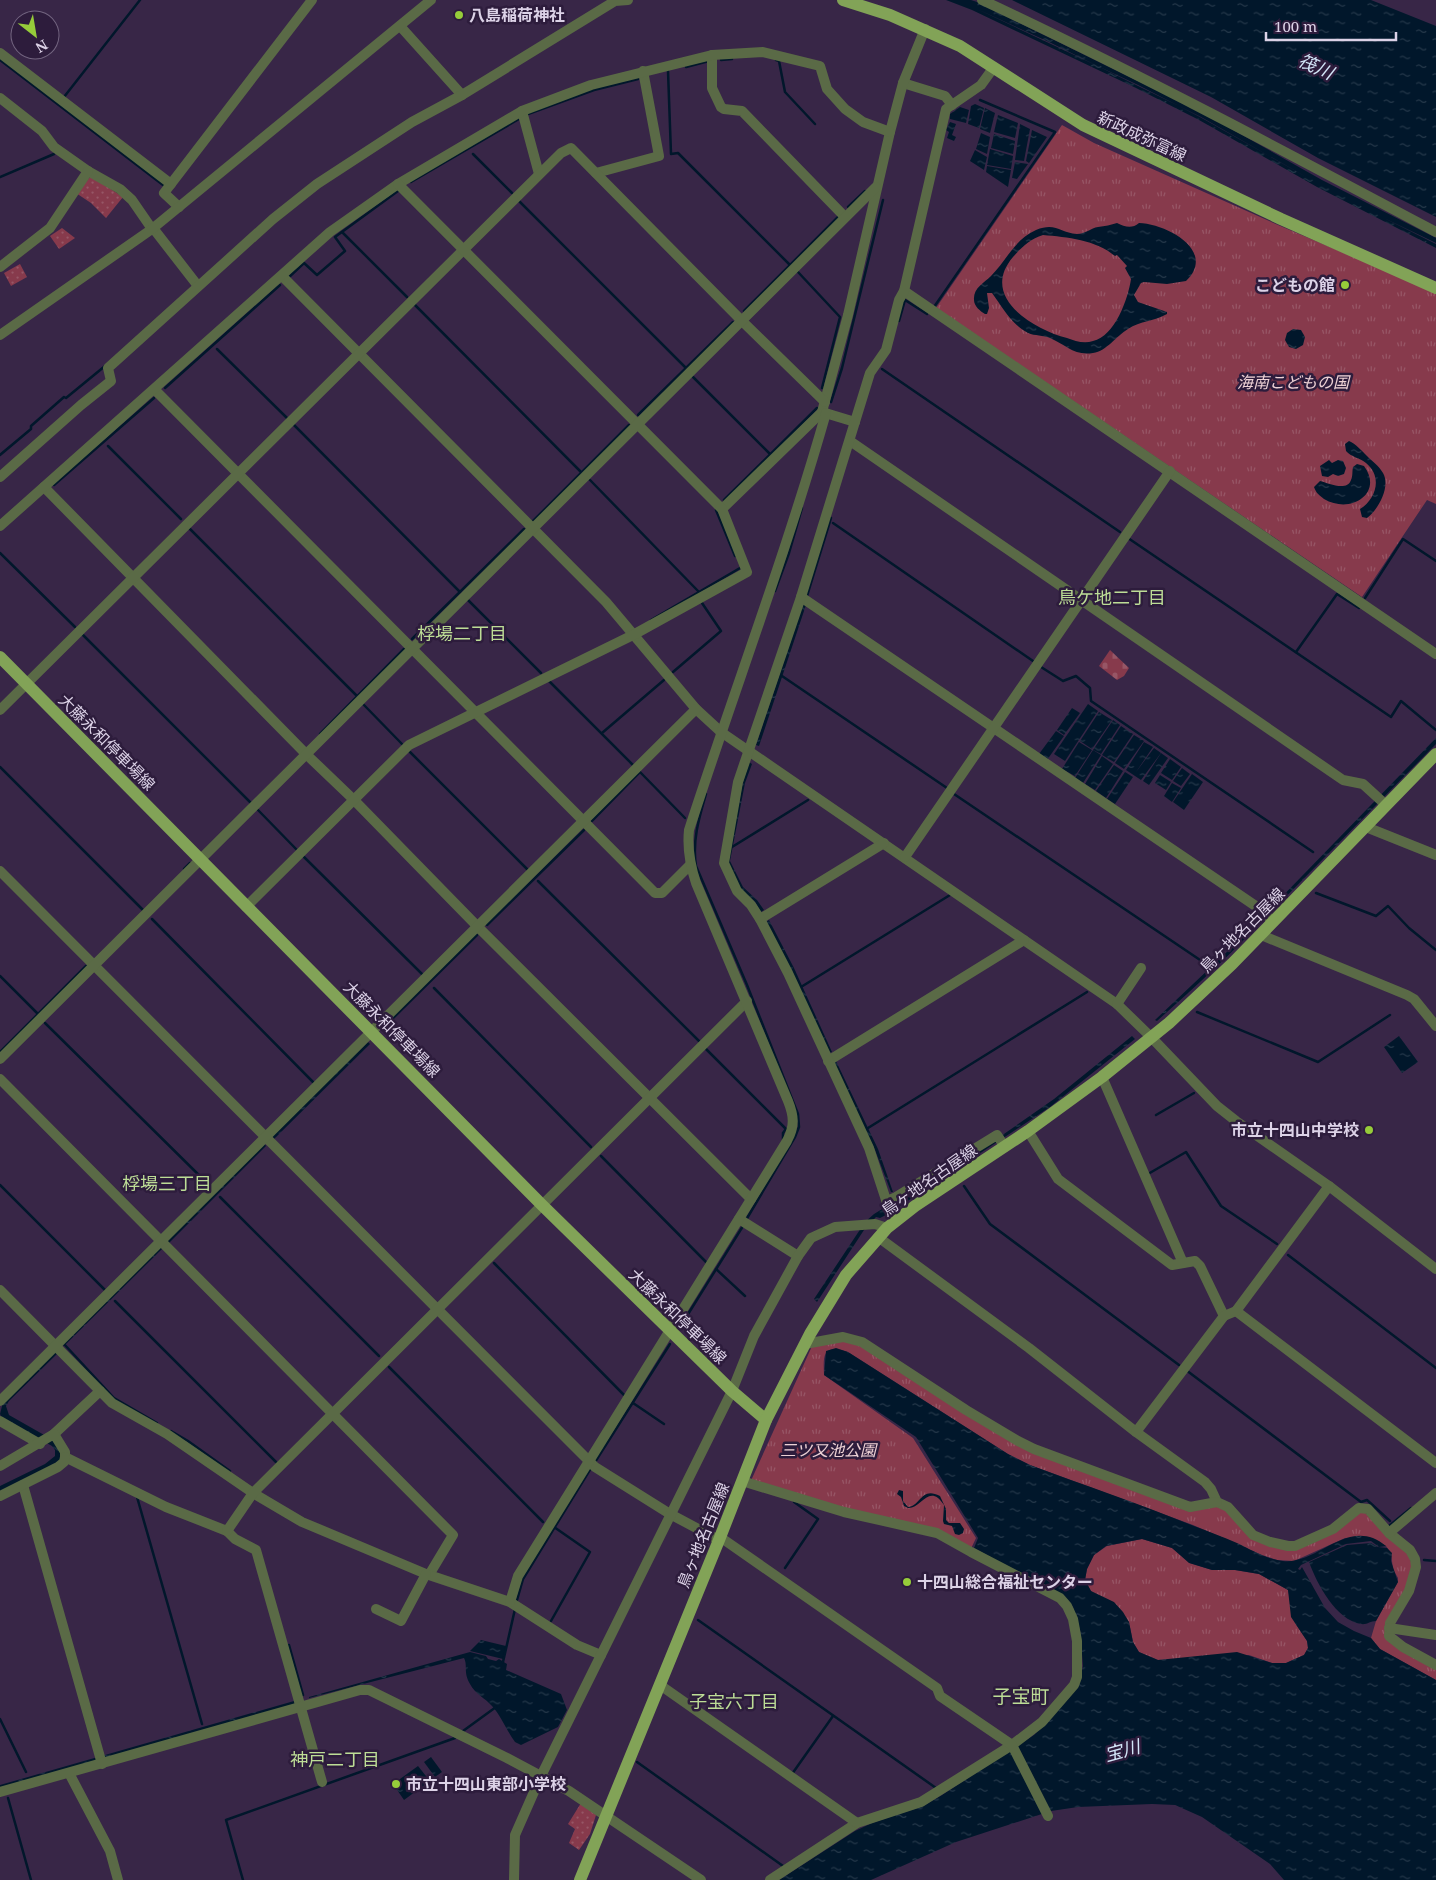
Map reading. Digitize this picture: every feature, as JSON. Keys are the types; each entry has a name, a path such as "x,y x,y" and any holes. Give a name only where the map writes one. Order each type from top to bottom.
{"main road":[{"name":"新政成弥富線","path":"843,0 890,15 925,29 960,46 1055,109 1091,130 1281,219 1436,288"},
{"name":"大藤永和停車場線","path":"0,657 542,1205 732,1391 766,1420"},
{"name":"鳥ヶ地名古屋線","path":"580,1880 720,1538 766,1420 830,1298 846,1274 878,1237 888,1222 914,1206 1001,1142 1028,1131 1152,1038 1261,935 1366,827 1382,802 1436,754"}],"street":[{"path":"179,207 164,193 312,0"},
{"path":"0,335 152,228 431,0"},
{"path":"0,477 81,404 111,381 108,368 273,219 317,184 412,122 462,95 615,1 628,0"},
{"path":"982,0 1066,39 1217,115 1436,232"},
{"path":"400,26 462,95"},
{"path":"510,1602 518,1576 739,1220 787,1141 794,1124 794,1115 690,865 689,830 782,557 824,413 876,187 903,83 925,29"},
{"path":"0,526 155,390 330,232 398,184 522,111 591,84 643,71 712,55 763,52 820,66 827,89 845,109 863,122 890,132"},
{"path":"0,53 170,184"},
{"path":"712,55 712,88 721,107 742,111 846,217"},
{"path":"514,1880 514,1835 541,1776 732,1391 754,1336 798,1256 811,1238 835,1227 888,1222 887,1202 869,1148 788,973 751,905 737,892 724,863 738,782 801,598 870,373 886,350 899,300 904,291 946,109 981,85 994,67"},
{"path":"596,173 659,156 643,71"},
{"path":"903,83 944,96 952,105"},
{"path":"0,98 42,131 54,146 88,171 120,189 132,200 198,286"},
{"path":"522,111 539,174"},
{"path":"0,710 539,174 561,153 571,148 825,402"},
{"path":"0,267 50,228 88,171"},
{"path":"246,907 409,745 634,635 747,572 722,509 464,248 398,184"},
{"path":"0,1059 307,756 412,648 876,187"},
{"path":"282,276 606,602 696,709 721,732 1117,1004 1217,1106 1329,1186 1436,1269"},
{"path":"904,291 1436,654"},
{"path":"155,390 655,893 662,892 690,865"},
{"path":"824,413 855,422"},
{"path":"722,509 824,413"},
{"path":"850,441 1343,780 1362,784 1382,802"},
{"path":"905,857 1170,471"},
{"path":"44,487 307,756 354,800 478,927 751,1199"},
{"path":"801,598 1263,912 1273,922"},
{"path":"0,1401 696,709"},
{"path":"1366,827 1436,855"},
{"path":"760,920 884,844"},
{"path":"0,871 589,1462 670,1514 720,1538 937,1688 940,1696 1012,1745 1048,1816"},
{"path":"1261,935 1407,995 1414,999 1436,1026"},
{"path":"828,1061 1024,940"},
{"path":"1117,1004 1141,968"},
{"path":"227,1532 253,1493 747,1001"},
{"path":"1102,1077 1182,1262"},
{"path":"0,1079 333,1412 453,1535 427,1575 401,1621 376,1609"},
{"path":"1028,1131 1058,1179 1172,1265 1195,1261 1200,1266 1224,1316"},
{"path":"887,1202 997,1135 1001,1142"},
{"path":"1136,1432 1224,1316 1236,1311 1329,1186"},
{"path":"739,1220 798,1256"},
{"path":"878,1237 1029,1348 1136,1432 1205,1482 1211,1489 1217,1502"},
{"path":"0,1290 112,1403 182,1443 253,1493 302,1522 427,1575 510,1602 576,1644 601,1655"},
{"path":"1236,1311 1436,1463"},
{"path":"805,1344 843,1337 862,1342 966,1410 1034,1449 1190,1507 1217,1502 1228,1507 1252,1535 1270,1542 1295,1546 1333,1529 1359,1508 1364,1507 1368,1509 1390,1533 1410,1550 1415,1559 1416,1567 1409,1591 1390,1623 1389,1636 1394,1641 1436,1665"},
{"path":"0,1466 46,1439 100,1392"},
{"path":"0,1421 46,1439 65,1452 64,1462 58,1467 0,1496"},
{"path":"65,1457 166,1507 227,1532 234,1539 256,1550 322,1782"},
{"path":"742,1481 844,1512 938,1533 1060,1598 1067,1606 1073,1619 1077,1641 1077,1677 1074,1685 1042,1722 1012,1745 921,1802 857,1823 770,1880"},
{"path":"22,1485 101,1760"},
{"path":"1390,1533 1436,1493"},
{"path":"1389,1628 1436,1635"},
{"path":"660,1685 857,1823"},
{"path":"0,1792 69,1773 101,1760 300,1708 360,1690 369,1690 507,1758 569,1791 701,1880"},
{"path":"69,1773 110,1851 118,1880"}],"green space":[{"name":"海南こどもの国","path":"1062,125 1094,143 1278,225 1436,292 1436,504 1427,500 1362,597 936,308"},
{"path":"91,176 123,197 106,218 91,203 76,193"},
{"path":"62,228 75,238 59,249 50,236"},
{"path":"20,264 27,277 11,286 4,273"},
{"path":"1110,650 1129,668 1124,676 1117,680 1099,666"},
{"name":"三ツ又池公園","path":"851,1340 1006,1437 1182,1507 1213,1506 1227,1509 1251,1535 1287,1549 1361,1509 1397,1541 1411,1562 1410,1576 1386,1631 1436,1668 1436,1680 1380,1649 1371,1638 1376,1621 1398,1582 1393,1569 1391,1553 1386,1546 1369,1537 1345,1538 1294,1561 1277,1560 1262,1555 1193,1525 1030,1465 1008,1454 848,1352 834,1349 829,1350 824,1361 824,1375 913,1438 976,1538 968,1555 934,1535 749,1485 813,1344"},
{"path":"1142,1539 1172,1548 1190,1563 1212,1570 1235,1570 1259,1574 1288,1590 1295,1623 1307,1641 1308,1648 1304,1655 1286,1663 1272,1663 1249,1655 1158,1660 1139,1652 1133,1642 1129,1622 1091,1591 1085,1580 1087,1569 1094,1555 1107,1546"},
{"path":"581,1803 596,1815 590,1834 579,1850 569,1843 575,1829 568,1824"}],"water":[{"path":"946,0 971,0 977,2 1203,113 1322,180 1436,238 1436,243 1384,218 1436,244 1436,248 1317,187 1199,120 972,10","holes":["977,9 1049,42 1095,65","1095,65 1138,85 1178,106","1178,106 1201,117 1310,179"]},
{"name":"筏川","path":"1012,0 1371,0 1436,26 1436,217 1318,158 1211,97"},
{"path":"975,104 984,108 979,128 968,124 971,106"},
{"path":"960,107 969,110 966,123 950,119 950,114"},
{"path":"985,108 995,113 990,133 980,129"},
{"path":"998,115 1018,123 1015,138 994,132"},
{"path":"950,122 956,124 952,135 956,137 954,141 947,138 949,132 946,130"},
{"path":"1020,124 1030,129 1024,161 1015,160"},
{"path":"1032,130 1047,137 1029,163 1026,161"},
{"path":"981,133 990,137 987,154 976,149"},
{"path":"994,134 1015,141 1013,154 991,148"},
{"path":"990,149 1013,156 1011,169 987,165"},
{"path":"975,150 987,157 984,170 970,161"},
{"path":"1015,162 1028,164 1017,179 1012,178"},
{"path":"987,166 1011,170 1008,187 986,172"},
{"path":"1117,223 1131,227 1139,223 1163,228 1185,241 1192,250 1196,259 1194,270 1186,281 1167,284 1144,282 1141,283 1134,295 1138,302 1167,312 1167,314 1133,326 1098,352 1086,354 1070,349 1045,336 1028,333 1008,315 992,293 987,293 989,308 987,314 983,313 976,306 974,296 977,289 991,276 1016,245 1029,234 1036,230 1053,227 1080,234","holes":["1043,235 1071,238 1099,246 1115,256 1117,255 1127,266 1125,268 1131,279 1127,296 1119,316 1108,332 1101,338 1090,342 1083,342 1054,334 1026,319 1014,309 1006,298 1002,285 1004,272 1013,257 1023,247 1030,241"]},
{"path":"1293,329 1301,330 1305,337 1303,345 1296,349 1289,347 1285,340 1287,333"},
{"path":"1349,441 1358,447 1377,466 1385,479 1382,498 1375,510 1367,518 1362,517 1360,509 1370,500 1376,481 1366,463 1346,451 1345,444"},
{"path":"1329,460 1332,463 1338,460 1343,461 1346,468 1344,474 1338,476 1333,474 1328,477 1322,476 1320,466"},
{"path":"1357,464 1364,466 1369,476 1370,485 1362,499 1354,503 1334,503 1324,499 1317,492 1314,487 1320,481 1337,486 1349,484 1352,478 1353,467"},
{"path":"803,604 806,605 759,746 756,745"},
{"path":"1088,704 1098,711 1065,761 1054,754"},
{"path":"1072,708 1080,713 1064,735 1057,730"},
{"path":"1099,712 1112,720 1092,749 1080,741"},
{"path":"1113,720 1120,725 1101,754 1093,750"},
{"path":"1121,726 1133,734 1114,762 1102,755"},
{"path":"1056,731 1064,736 1047,760 1039,754"},
{"path":"1134,735 1144,741 1124,769 1115,763"},
{"path":"1436,738 1436,744 1270,913 1268,911"},
{"path":"1079,742 1092,750 1075,776 1062,769"},
{"path":"1144,742 1153,747 1136,772 1154,748 1161,753 1141,780 1126,770"},
{"path":"1093,750 1101,755 1083,783 1075,778"},
{"path":"1161,753 1168,758 1149,785 1143,781"},
{"path":"1102,756 1113,764 1095,790 1085,784"},
{"path":"1170,759 1181,767 1172,780 1161,773"},
{"path":"749,762 752,764 745,783 730,861 743,887 757,900 764,910 761,912 755,902 740,888 727,862 743,782"},
{"path":"1114,765 1123,771 1106,798 1096,791"},
{"path":"1182,768 1190,774 1181,786 1173,781"},
{"path":"1125,772 1133,777 1115,804 1107,799"},
{"path":"1192,774 1203,782 1184,810 1173,802"},
{"path":"1160,775 1171,782 1166,790 1155,783"},
{"path":"1172,783 1181,788 1172,802 1164,796"},
{"path":"1261,918 1263,920 1224,959 1157,1021 1155,1020 1230,949"},
{"path":"769,920 794,968 832,1052 829,1053 766,922"},
{"path":"1132,1036 1135,1039 1050,1107 888,1214 880,1218 876,1217 864,1230 817,1302 814,1299 865,1222 874,1214 1001,1136 1054,1099"},
{"path":"1399,1036 1418,1062 1402,1073 1384,1047"},
{"path":"368,1042 370,1044 273,1140 270,1137"},
{"path":"836,1061 878,1149 893,1192 891,1192 875,1150 833,1063"},
{"path":"263,1142 266,1146 169,1243 166,1240"},
{"path":"161,1245 162,1249 64,1346 62,1344"},
{"name":"宝川","path":"836,1348 848,1352 1008,1454 1030,1465 1133,1502 1237,1543 1259,1554 1283,1561 1296,1560 1309,1556 1346,1538 1359,1536 1372,1538 1386,1546 1379,1547 1371,1541 1346,1544 1301,1565 1298,1569 1300,1570 1302,1567 1325,1608 1338,1622 1371,1638 1380,1649 1436,1680 1436,1880 1284,1880 1270,1864 1202,1817 1175,1805 1152,1804 1078,1807 1051,1811 956,1842 871,1880 779,1880 855,1831 872,1823 923,1806 1034,1735 1068,1699 1077,1686 1083,1666 1080,1630 1073,1607 1066,1599 974,1548 978,1538 916,1437 824,1375 826,1351","holes":["1142,1539 1172,1548 1189,1563 1212,1570 1235,1570 1259,1574 1288,1590 1291,1617 1307,1641 1308,1648 1304,1655 1286,1663 1272,1663 1237,1652 1158,1660 1139,1652 1133,1642 1129,1622 1123,1612 1114,1602 1091,1591 1085,1580 1087,1569 1094,1555 1106,1546"]},
{"path":"55,1350 58,1353 6,1406 9,1415 53,1440 62,1449 61,1459 57,1463 0,1492 0,1486 45,1464 55,1456 55,1450 52,1446 2,1418 0,1414 3,1402"},
{"path":"899,1490 903,1491 903,1501 908,1507 929,1493 940,1496 946,1509 946,1520 949,1523 960,1523 964,1529 963,1533 955,1534 952,1526 944,1524 944,1505 939,1499 929,1496 917,1505 908,1508 904,1506 901,1497 897,1494"},
{"path":"1371,1543 1378,1547 1387,1548 1392,1553 1391,1561 1398,1582 1376,1621 1361,1624 1343,1616 1329,1600 1322,1590 1309,1562 1347,1545"},
{"path":"481,1640 506,1646 503,1659 470,1651"},
{"path":"470,1652 496,1661 499,1659 507,1664 506,1670 561,1694 567,1710 558,1727 521,1745 515,1742 495,1710 472,1687 468,1680 464,1658 309,1698 309,1697"},
{"path":"294,1701 295,1704 0,1788 0,1785"},
{"path":"431,1757 442,1772 435,1777 424,1762"},
{"path":"418,1766 430,1781 404,1800 393,1784"}],"waterway":[{"path":"64,97 140,0"},
{"path":"721,60 732,59"},
{"path":"0,60 163,185"},
{"path":"776,60 779,61 785,92 815,124"},
{"path":"686,67 709,61"},
{"path":"668,71 671,154 678,153 790,265"},
{"path":"528,114 594,90 638,79"},
{"path":"934,307 1055,132 980,100"},
{"path":"411,182 519,119"},
{"path":"0,177 54,154"},
{"path":"473,154 512,193"},
{"path":"288,278 304,263 317,275 345,251 335,237 398,191"},
{"path":"848,207 865,191"},
{"path":"518,200 686,368"},
{"path":"831,402 842,368 883,200"},
{"path":"744,311 838,217"},
{"path":"342,232 407,297"},
{"path":"798,272 840,317 822,388"},
{"path":"165,388 280,285"},
{"path":"899,321 905,300 927,314"},
{"path":"414,304 581,472"},
{"path":"638,415 733,322"},
{"path":"217,349 287,418"},
{"path":"0,455 31,429 31,426 64,397 66,398 105,366"},
{"path":"882,369 1120,532"},
{"path":"693,377 770,454"},
{"path":"54,485 154,398"},
{"path":"724,500 817,408"},
{"path":"293,424 460,592"},
{"path":"533,521 629,425"},
{"path":"108,446 181,519"},
{"path":"590,480 699,592"},
{"path":"775,591 789,553 802,508"},
{"path":"716,510 735,556"},
{"path":"807,596 831,518"},
{"path":"833,523 1033,661"},
{"path":"189,528 357,696"},
{"path":"412,639 524,529"},
{"path":"1128,538 1391,717 1401,701 1436,730"},
{"path":"1365,598 1403,539 1436,561"},
{"path":"0,553 75,627"},
{"path":"651,620 740,568"},
{"path":"1296,652 1337,594 1359,608"},
{"path":"468,600 541,673"},
{"path":"673,672 721,631 702,603"},
{"path":"82,634 251,803"},
{"path":"320,734 404,649"},
{"path":"1041,667 1063,681 1076,676 1090,688 1091,701 1313,852"},
{"path":"782,676 947,788"},
{"path":"602,733 664,680"},
{"path":"549,681 633,765"},
{"path":"363,704 402,744"},
{"path":"409,751 528,870"},
{"path":"0,767 143,910"},
{"path":"592,821 640,772 685,818"},
{"path":"706,794 696,839 696,866 747,985 798,1114 799,1127 795,1137 746,1220"},
{"path":"954,794 1209,966"},
{"path":"732,847 808,800"},
{"path":"258,810 297,850"},
{"path":"487,925 584,830"},
{"path":"304,857 422,974"},
{"path":"184,869 190,863"},
{"path":"538,881 699,1041"},
{"path":"1316,893 1376,916 1388,906 1409,928 1436,950"},
{"path":"801,987 950,895"},
{"path":"152,919 313,1082"},
{"path":"383,1028 477,935"},
{"path":"0,1052 86,966"},
{"path":"0,976 38,1014"},
{"path":"434,988 591,1147"},
{"path":"868,1128 1087,992"},
{"path":"1197,1012 1318,1062 1390,1015"},
{"path":"45,1023 209,1185"},
{"path":"706,1049 786,1129 783,1133 783,1139"},
{"path":"1156,1115 1194,1093"},
{"path":"1148,1174 1186,1152 1221,1206 1277,1244"},
{"path":"601,1156 707,1263"},
{"path":"0,1185 105,1290"},
{"path":"964,1186 990,1224 1179,1365"},
{"path":"220,1197 379,1356"},
{"path":"680,1327 743,1226"},
{"path":"1288,1255 1436,1368"},
{"path":"494,1263 624,1395"},
{"path":"716,1269 745,1296"},
{"path":"115,1301 276,1462"},
{"path":"64,1344 114,1398 157,1423"},
{"path":"595,1462 670,1344"},
{"path":"389,1367 543,1522"},
{"path":"1186,1370 1361,1502 1367,1500 1390,1521"},
{"path":"633,1403 664,1424"},
{"path":"171,1431 230,1471"},
{"path":"517,1600 523,1579 591,1468"},
{"path":"137,1497 202,1724"},
{"path":"785,1568 818,1519 794,1502"},
{"path":"1389,1526 1411,1508"},
{"path":"551,1621 590,1552 554,1527"},
{"path":"1424,1560 1436,1561"},
{"path":"503,1662 515,1609"},
{"path":"698,1620 936,1788"},
{"path":"289,1645 303,1695"},
{"path":"463,1731 496,1707"},
{"path":"792,1774 833,1716"},
{"path":"0,1719 26,1772"},
{"path":"243,1880 226,1820 455,1738"},
{"path":"637,1762 783,1866"},
{"path":"8,1798 31,1880"}],"place":[{"name":"八島稲荷神社","path":"459,15"},
{"name":"こどもの館","path":"1345,285"},
{"name":"市立十四山中学校","path":"1369,1130"},
{"name":"十四山総合福祉センター","path":"907,1582"},
{"name":"市立十四山東部小学校","path":"396,1784"}],"district":[{"name":"鳥ケ地二丁目","path":"1112,597"},
{"name":"桴場二丁目","path":"462,633"},
{"name":"桴場三丁目","path":"167,1183"},
{"name":"子宝町","path":"1021,1696"},
{"name":"子宝六丁目","path":"734,1701"},
{"name":"神戸二丁目","path":"335,1759"}]}
